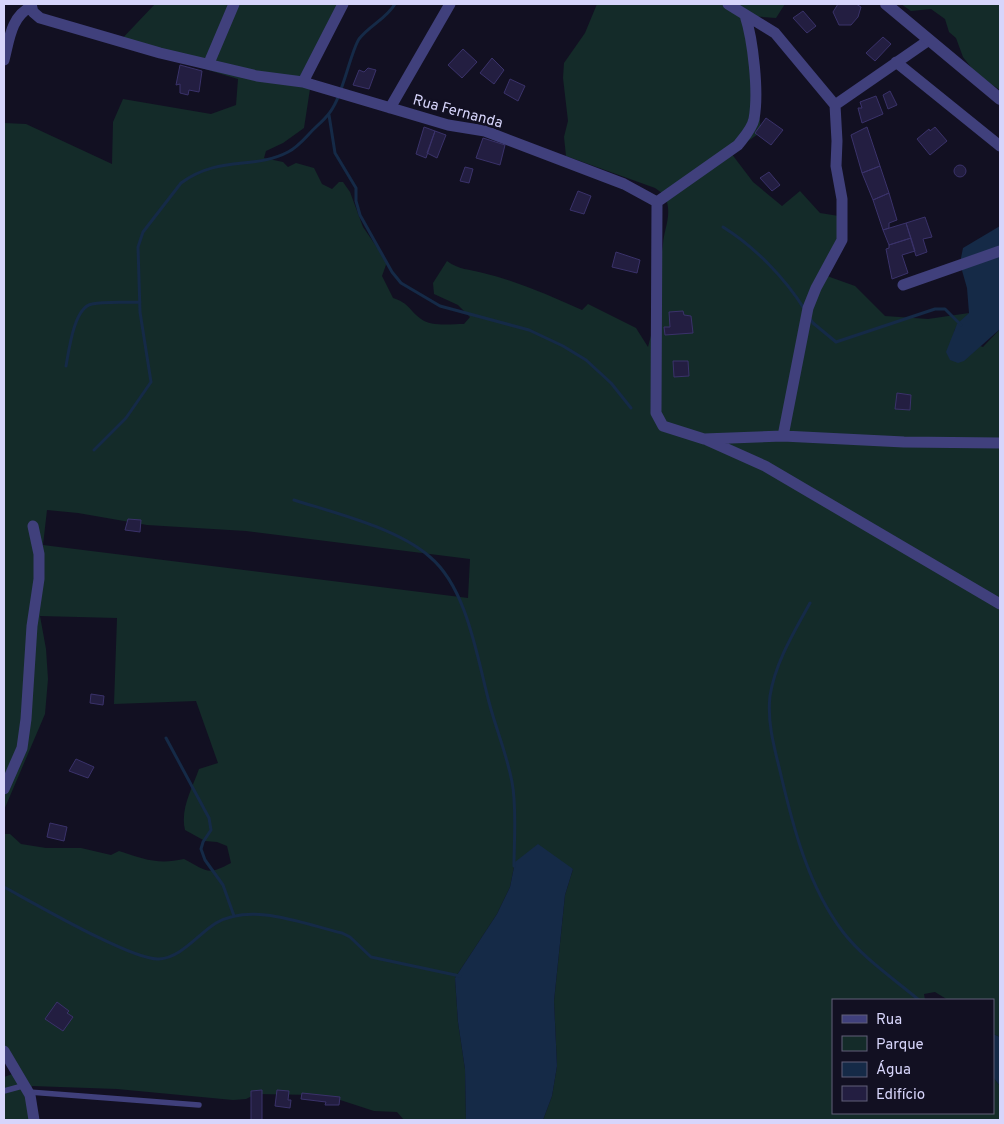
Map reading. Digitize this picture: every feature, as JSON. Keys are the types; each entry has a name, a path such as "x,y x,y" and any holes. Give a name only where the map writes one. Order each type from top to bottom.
{"street":[{"path":"209,63 234,4"},
{"path":"303,82 343,4"},
{"path":"390,108 450,4"},
{"path":"728,4 768,28 781,39 835,105 838,141 836,166 842,199 842,240 816,288 808,308 783,436"},
{"path":"886,4 1000,99"},
{"path":"4,60 16,20 31,5"},
{"name":"Rua Fernanda","path":"31,5 40,18 160,53 209,63 257,76 303,82 448,125 486,131 584,171 624,184 657,202"},
{"path":"745,15 750,29 754,65 754,120 738,145 657,202 656,413 662,426 704,438 765,466 1000,604"},
{"path":"835,105 929,40"},
{"path":"896,62 1000,146"},
{"path":"903,285 1000,251"},
{"path":"704,438 783,436 904,442 1000,444"},
{"path":"4,789 22,748 26,719 32,626 40,579 33,526"},
{"path":"4,1051 27,1089 34,1120"}],"lane":[{"path":"4,1091 27,1089 199,1104"}],"green space":[{"path":"155,4 341,4 297,82 310,89 304,128 283,143 266,151 264,158 283,162 288,167 296,163 314,168 322,184 332,189 339,182 343,182 350,192 363,227 387,262 382,276 393,298 406,304 425,322 464,324 470,317 458,305 434,294 433,283 447,261 460,268 496,276 546,294 582,310 588,304 636,328 648,347 654,321 668,218 667,202 663,194 655,188 566,156 564,137 568,121 563,78 564,63 585,33 597,4 785,4 776,18 751,16 761,132 731,153 753,182 782,206 800,191 820,213 845,217 827,276 855,286 885,316 928,319 969,313 955,329 953,336 983,347 1000,329 1000,1037 994,1034 994,999 946,999 935,992 924,994 925,999 832,999 832,1114 994,1114 994,1078 1000,1086 1000,1120 543,1120 552,1096 557,1066 554,1001 565,895 573,869 515,862 510,887 497,914 455,978 458,1022 465,1069 466,1120 404,1120 397,1112 374,1111 334,1098 316,1095 256,1094 246,1099 233,1100 117,1089 32,1086 30,1120 4,1120 4,1077 21,1071 4,1045 4,834 10,834 21,844 46,848 81,848 111,855 119,851 143,859 158,861 184,859 203,869 212,871 231,863 227,846 217,842 205,841 185,830 185,807 199,769 218,763 196,701 114,704 117,618 40,616 46,649 48,679 45,714 4,810 4,123 26,124 112,164 113,122 123,99 211,114 236,105 238,79 118,43","holes":["47,510 78,513 147,525 246,531 470,559 468,598 43,545"]},
{"path":"901,4 1000,4 1000,90 977,75 963,57 956,38 949,32 945,19 931,9 911,11"}],"water":[{"path":"1000,226 1000,249 960,263 963,248"},
{"path":"1000,253 1000,329 964,361 958,363 950,360 946,352 957,324 969,313 967,288 961,267"},
{"path":"538,844 573,869 565,895 554,1001 557,1066 552,1096 543,1120 466,1120 465,1069 458,1022 455,978 497,914 510,887 515,862"},
{"path":"994,1034 1000,1037 1000,1086 994,1078"}],"building":[{"path":"838,4 856,4 861,7 858,17 851,25 839,25 833,12"},
{"path":"803,11 816,26 807,33 793,18"},
{"path":"883,37 891,44 875,61 866,53"},
{"path":"463,49 477,62 462,78 448,65"},
{"path":"492,58 504,70 494,84 480,73"},
{"path":"180,65 202,71 199,92 189,90 188,95 180,93 180,84 176,85"},
{"path":"368,68 376,70 369,89 353,85 359,70 364,72"},
{"path":"510,79 525,86 518,101 504,93"},
{"path":"890,91 897,105 888,109 883,95"},
{"path":"876,96 883,114 862,123 858,108 862,108 860,102"},
{"path":"766,118 783,130 771,145 755,133"},
{"path":"424,127 435,131 426,158 416,154"},
{"path":"867,127 880,166 862,173 851,135"},
{"path":"935,127 947,141 930,155 917,139 929,129 930,131"},
{"path":"435,131 446,135 437,158 427,153"},
{"path":"483,138 505,145 500,165 476,158"},
{"path":"958,165 962,165 966,171 962,177 958,177 954,173 954,169"},
{"path":"880,166 889,193 873,200 862,173"},
{"path":"465,167 473,169 469,183 460,181"},
{"path":"769,172 780,185 772,191 760,178"},
{"path":"578,191 591,196 584,214 570,210"},
{"path":"889,193 897,220 889,223 889,228 883,230 873,200"},
{"path":"925,217 932,237 923,239 927,252 916,256 906,223"},
{"path":"906,223 911,238 889,245 883,230"},
{"path":"911,238 915,251 902,255 908,273 892,279 886,249 889,248 889,245"},
{"path":"616,252 640,260 637,273 612,267"},
{"path":"683,311 684,315 691,316 693,333 665,335 664,327 670,327 669,312"},
{"path":"673,361 688,361 689,376 674,377"},
{"path":"897,393 911,395 910,410 895,409"},
{"path":"128,519 141,520 140,532 125,530"},
{"path":"91,694 104,696 103,705 90,703"},
{"path":"76,759 94,767 88,778 69,771"},
{"path":"50,823 67,827 64,841 47,837"},
{"path":"57,1002 69,1011 67,1013 73,1017 63,1031 45,1019"},
{"path":"262,1090 262,1120 251,1120 251,1091"},
{"path":"277,1090 289,1091 288,1100 291,1100 290,1108 275,1106"},
{"path":"302,1093 340,1097 339,1105 325,1105 326,1102 301,1099"}],"waterway":[{"path":"341,89 359,39 387,14 395,4"},
{"path":"94,450 126,418 151,382 140,312 138,247 143,232 181,183 195,174 209,169 262,160 292,150 327,116 339,95"},
{"path":"329,115 335,153 356,188 356,201 360,215 392,272 401,283 440,306 529,330 563,346 586,360 611,383 631,408"},
{"path":"723,227 758,254 779,275 805,310"},
{"path":"66,366 73,330 86,307 92,304 140,302"},
{"path":"809,317 813,323 836,342 935,309 945,309 961,325"},
{"path":"294,500 365,522 401,538 430,557 443,570 453,586 469,624 510,772 514,792 514,866"},
{"path":"810,603 792,636 776,672 769,705 775,753 790,813 811,876 820,895 843,932 869,959 918,999"},
{"path":"166,738 209,818 211,830 201,849 205,860 223,885 234,916"},
{"path":"4,887 106,941 146,957 167,958 182,950 216,923 230,917 246,914 295,920 342,933 350,937 371,957 460,976"}]}
